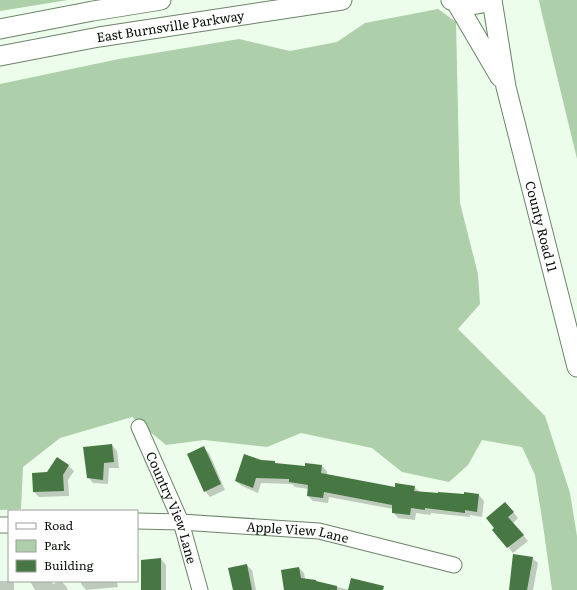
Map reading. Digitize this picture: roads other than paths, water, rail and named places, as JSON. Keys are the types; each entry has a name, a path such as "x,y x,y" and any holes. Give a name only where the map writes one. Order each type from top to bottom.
{"street":[{"path":"0,29 93,11 161,0"},
{"name":"East Burnsville Parkway","path":"0,56 99,38 342,0"},
{"path":"454,1 464,5 476,5 491,0"},
{"name":"County Road 11","path":"491,0 506,87 577,367"},
{"name":"County Road 11","path":"454,1 506,87"},
{"name":"Country View Lane","path":"139,427 181,522 200,590"},
{"name":"Apple View Lane","path":"138,521 181,522 318,531 454,565"}]}
